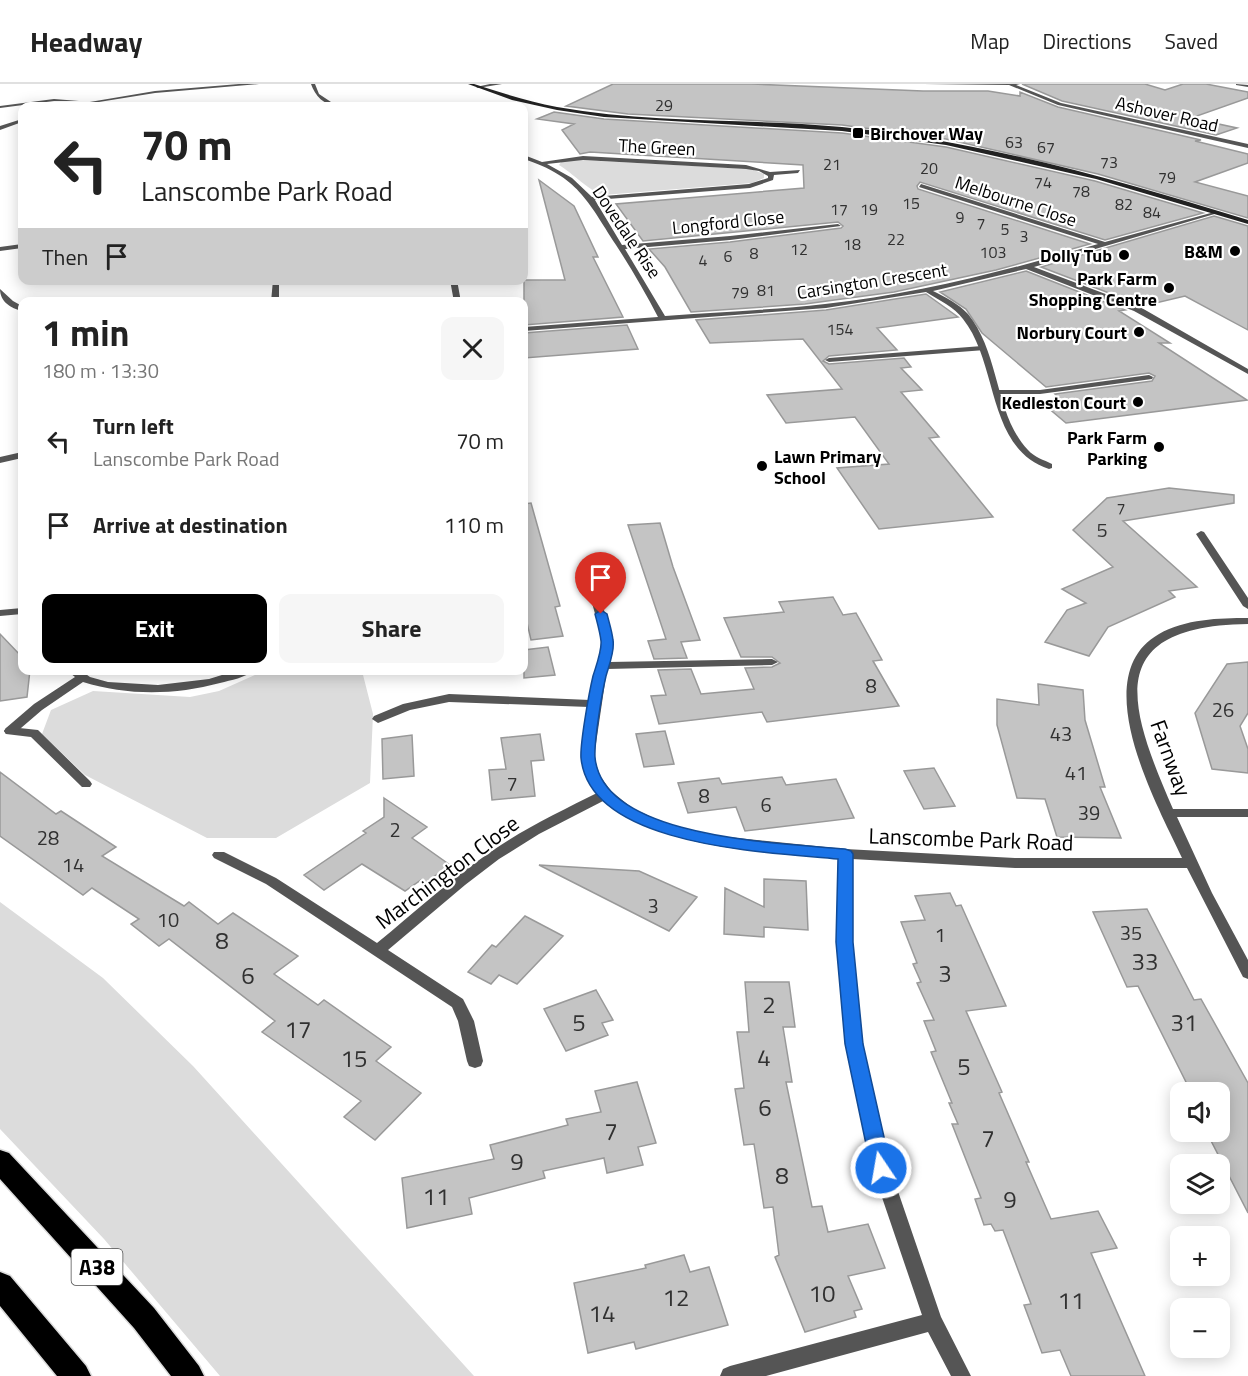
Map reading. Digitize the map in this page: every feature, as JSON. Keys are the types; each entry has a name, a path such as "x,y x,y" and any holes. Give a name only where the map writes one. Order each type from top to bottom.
{"highway":[{"name":"A38","path":"0,1161 144,1318 189,1376"},
{"path":"0,1285 76,1376"}],"street":[{"path":"39,102 54,100 87,102 155,92 257,84"},
{"path":"313,84 317,95 328,102"},
{"path":"470,84 525,101 578,111 831,128 970,146 1063,168 1248,222"},
{"path":"478,87 500,84"},
{"path":"926,84 1024,84"},
{"path":"1238,84 1248,86"},
{"name":"Ashover Road","path":"1011,85 1060,104 1248,146"},
{"path":"0,107 18,105"},
{"path":"0,128 18,121"},
{"name":"Dovedale Rise","path":"528,158 543,163 580,188 590,199 634,263 663,319"},
{"name":"The Green","path":"543,163 584,158 746,167 769,174 798,171"},
{"name":"The Green","path":"590,199 750,186 771,179 769,174"},
{"name":"Melbourne Close","path":"921,186 1103,244"},
{"name":"Carsington Crescent","path":"528,329 826,306 927,290 1027,267 1216,212"},
{"name":"Longford Close","path":"621,247 838,226"},
{"path":"0,249 18,247"},
{"path":"1027,267 1148,314 1248,372"},
{"path":"927,290 953,305 973,327 994,376 1015,437 1025,453 1049,466"},
{"path":"0,291 10,303 18,307"},
{"path":"829,360 982,348"},
{"path":"998,393 1040,392 1149,377"},
{"path":"0,460 18,456"},
{"path":"1201,534 1248,606"},
{"name":"Lanscombe Park Road","path":"586,564 608,642 595,704 588,757 594,776 606,794 627,811 667,830 709,840 845,854 1015,863 1190,863"},
{"path":"0,613 18,611"},
{"name":"Farnway","path":"1248,621 1211,624 1167,635 1153,643 1143,655 1132,686 1132,709 1152,776 1216,917 1248,973"},
{"path":"602,666 772,662"},
{"path":"86,784 34,734 10,731 76,675 111,686 164,689 191,688 233,675"},
{"path":"378,719 407,707 449,698 595,704"},
{"name":"Marchington Close","path":"378,951 480,867 511,845 551,821 606,794"},
{"path":"1169,813 1248,813"},
{"path":"845,854 844,942 854,1044 881,1168 933,1321 961,1376"},
{"name":"Marchington Close","path":"219,855 272,882 458,1003 466,1021 475,1061"},
{"path":"730,1376 933,1321"}],"shaded area":[{"path":"562,161 751,169 764,174 764,178 752,183 603,195 559,165"},
{"path":"255,675 363,675 373,714 370,783 276,838 207,838 85,775 42,734 51,710 93,691 190,697 219,691"},
{"path":"0,902 103,978 193,1066 474,1376 220,1376 104,1239 0,1129"}],"building":[{"path":"613,84 752,84 923,91 988,91 1020,96 1020,92 1058,107 1201,140 1195,141 1248,154 1248,163 1195,182 1248,196 1248,218 1098,174 946,139 842,125 628,114 566,106"},
{"path":"1022,84 1145,84 1165,90 1183,84 1206,84 1248,92 1248,98 1191,118 1237,128 1216,135 1062,101"},
{"path":"554,112 604,119 842,133 946,147 1095,181 1203,213 1105,240 920,182 918,189 1090,244 996,270 894,292 805,304 691,312 665,267 649,249 730,242 843,226 838,222 643,241 616,204 804,188 803,165 590,152 580,154 562,130 574,124 537,119"},
{"path":"539,180 574,206 598,257 593,257 623,317 528,325 528,297 524,297 524,285 528,285 528,280 565,280"},
{"name":"Park Farm Shopping Centre","path":"1214,216 1248,226 1248,330 1185,296 1143,306 1041,267"},
{"path":"1026,271 1125,310 1119,311 1170,343 1159,343 1247,400 1066,423 1040,401 1060,399 1055,394 1152,381 1155,376 1149,373 1046,387 982,333 966,309 940,292"},
{"path":"926,294 958,317 877,328 897,350 829,356 823,361 829,364 904,358 911,367 901,368 922,390 901,392 939,437 929,438 993,517 879,529 837,468 889,464 855,417 786,423 767,395 842,389 803,339 710,343 696,320 826,310"},
{"path":"627,325 638,349 528,358 528,333"},
{"path":"1169,488 1234,495 1234,503 1123,521 1197,587 1169,591 1175,597 1108,627 1089,656 1045,642 1067,610 1086,603 1062,589 1113,567 1073,530 1107,498"},
{"path":"528,503 531,503 560,606 555,607 563,636 531,640 528,627"},
{"path":"660,523 673,567 700,640 681,642 687,658 654,659 648,641 666,639 628,525"},
{"path":"833,597 843,615 856,613 882,660 873,661 899,706 767,722 762,712 659,724 651,696 666,695 658,670 691,669 701,694 754,689 745,668 772,667 780,663 772,657 741,657 724,618 784,612 779,602"},
{"path":"0,634 18,653 18,675 29,675 27,697 0,701"},
{"path":"548,647 555,675 524,678 524,675 528,675 528,650"},
{"path":"1248,662 1248,713 1240,726 1248,749 1248,773 1212,769 1195,713 1227,664"},
{"path":"1038,684 1083,690 1085,720 1105,787 1100,787 1121,838 1057,837 1045,799 1017,798 997,725 997,699 1039,705"},
{"path":"665,731 674,764 644,767 636,734"},
{"path":"540,734 544,760 531,761 535,796 492,800 489,770 506,769 501,738"},
{"path":"412,735 414,776 383,779 382,739"},
{"path":"934,768 955,806 924,809 904,771"},
{"path":"0,772 56,814 61,811 116,847 102,856 184,906 189,902 218,924 233,913 298,956 274,974 318,1005 324,1000 391,1047 376,1061 421,1093 375,1140 344,1117 361,1101 262,1032 275,1021 169,939 159,946 131,924 139,919 92,888 83,895 0,836"},
{"path":"782,777 786,785 836,779 854,818 745,831 736,807 688,813 678,783 719,778 722,784"},
{"path":"384,798 427,827 412,838 450,865 425,883 421,880 405,891 362,864 324,890 304,875 366,833 363,831 384,817"},
{"path":"539,865 639,871 697,897 669,931"},
{"path":"764,879 806,881 808,930 764,927 764,937 724,934 725,888 764,907"},
{"path":"950,893 956,906 961,905 1006,1006 966,1011 1002,1092 999,1093 1029,1162 1026,1162 1051,1219 1098,1211 1117,1248 1091,1253 1145,1376 1071,1376 1060,1350 1042,1353 1024,1305 1031,1304 1003,1230 995,1231 991,1224 984,1225 975,1199 981,1198 952,1124 958,1124 949,1103 952,1103 931,1052 936,1051 924,1021 934,1020 917,983 921,982 913,964 917,963 901,922 925,920 915,896"},
{"path":"1147,909 1194,1000 1201,999 1248,1083 1248,1213 1230,1178 1230,1154 1218,1154 1212,1142 1230,1142 1230,1082 1186,1082 1138,986 1127,987 1093,912"},
{"path":"525,916 563,936 517,984 499,975 491,984 468,972 492,945 496,947"},
{"path":"745,982 789,982 795,1027 783,1027 792,1082 786,1082 812,1207 822,1206 828,1232 868,1224 885,1268 848,1276 862,1309 854,1311 856,1317 805,1332 775,1257 779,1255 773,1207 764,1208 754,1144 744,1145 735,1089 744,1088 737,1032 749,1032"},
{"path":"596,990 613,1020 602,1023 608,1035 566,1051 544,1009"},
{"path":"637,1082 656,1143 638,1147 643,1165 607,1173 604,1158 543,1171 545,1178 469,1198 472,1214 407,1228 402,1178 494,1159 490,1145 568,1125 566,1119 601,1112 595,1091"},
{"path":"684,1255 690,1272 709,1267 728,1325 636,1349 634,1342 588,1353 574,1283 646,1268 645,1265"}],"place":[{"name":"Birchover Way","path":"858,133"},
{"name":"B&M","path":"1235,251"},
{"name":"Dolly Tub","path":"1124,255"},
{"name":"Park Farm Shopping Centre","path":"1169,288"},
{"name":"Norbury Court","path":"1139,332"},
{"name":"Kedleston Court","path":"1138,402"},
{"name":"Park Farm Parking","path":"1159,447"},
{"name":"Lawn Primary School","path":"762,466"}],"route":[{"path":"601,614 608,642 598,684 588,757 594,776 606,794 627,811 667,830 709,840 845,854 844,942 854,1044 881,1168"}]}
